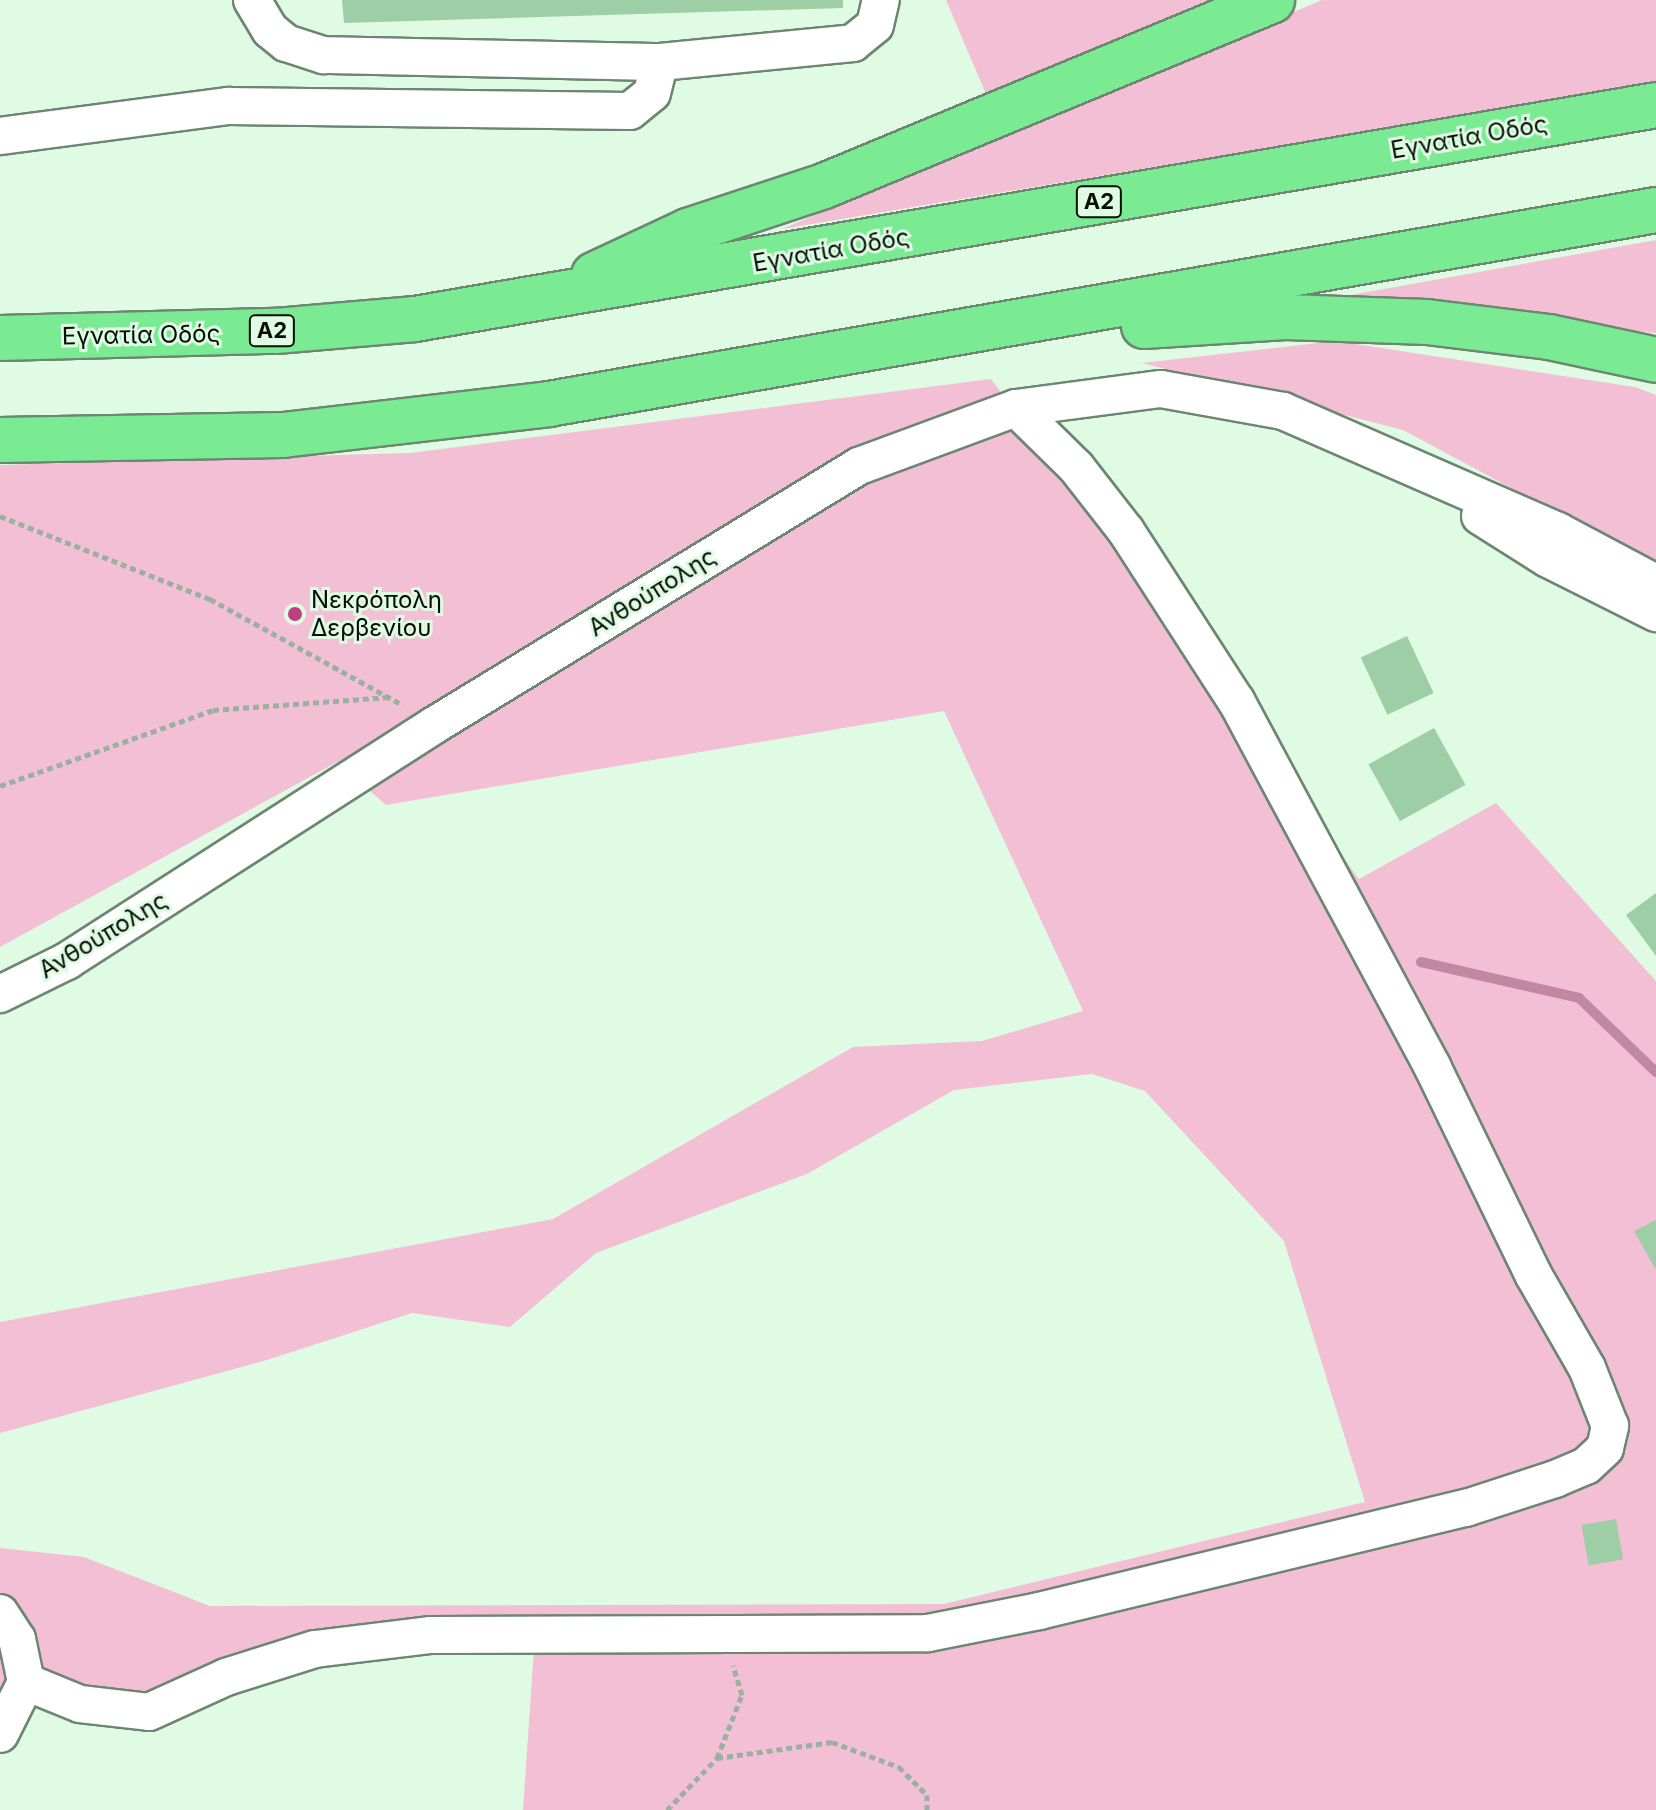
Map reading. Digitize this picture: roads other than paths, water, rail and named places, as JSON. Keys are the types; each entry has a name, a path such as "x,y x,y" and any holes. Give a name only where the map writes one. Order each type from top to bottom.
{"highway":[{"path":"541,300 688,231 824,186 1272,0"},
{"name":"Εγνατία Οδός","path":"0,338 276,331 541,300 1656,105"},
{"path":"0,440 283,435 429,420 1014,325 1656,210"},
{"path":"1014,325 1093,330 1286,317 1358,318 1549,337 1656,360"}],"street":[{"path":"252,0 270,30 286,43 324,55 660,62 853,43 875,25 881,0"},
{"path":"0,136 228,106 620,113 647,101 660,62"},
{"name":"Ανθούπολης","path":"0,994 67,961 433,726 859,466 1016,408 1161,389 1189,391 1283,411 1363,443 1558,531 1654,602"},
{"path":"26,1682 80,1704 149,1712 226,1677 315,1649 431,1635 928,1633 1039,1611 1466,1508 1586,1466 1605,1448 1610,1426 1587,1368 1533,1274 1432,1066 1236,701 1126,531 1076,467 1016,408"},
{"path":"0,1613 17,1639 26,1682 0,1734"}],"waterway":[{"path":"1421,962 1579,998 1656,1072"}],"place":[{"name":"Νεκρόπολη Δερβενίου","path":"295,614"}]}
